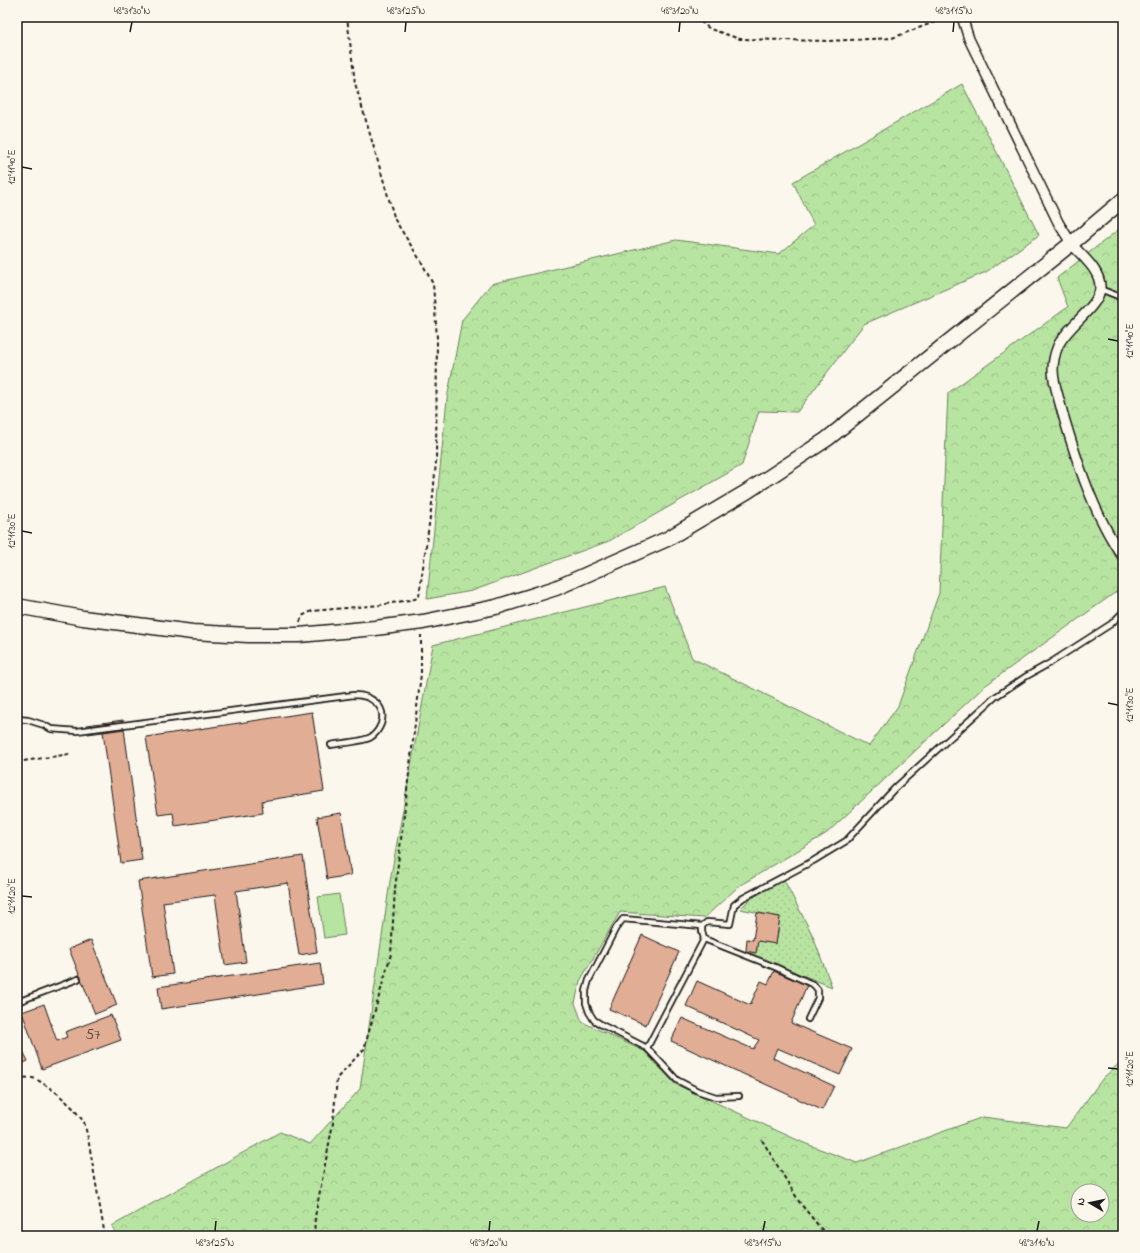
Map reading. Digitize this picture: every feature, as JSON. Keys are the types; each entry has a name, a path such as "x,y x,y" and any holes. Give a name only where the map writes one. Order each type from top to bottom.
{"main road":[{"path":"17,606 83,618 192,632 248,635 299,635 423,622 496,607 556,588 668,539 748,491 827,439 1072,243 1123,200"}],"street":[{"path":"962,17 969,38 1058,222 1072,243 1092,267 1099,280 1100,289 1095,301 1087,312 1061,338 1056,352 1053,370 1057,392 1069,435 1081,470 1099,514 1117,549 1123,557"}],"lane":[{"path":"1100,289 1123,298"},
{"path":"739,1096 716,1097 698,1091 676,1080 647,1048 594,1020 586,1003 586,991 589,980 616,928 623,919 702,926 707,922 730,924 734,905 743,898 846,841 895,788 995,697 1111,624 1123,612"},
{"path":"17,719 44,724 51,729 76,731 354,695 362,695 376,702 382,715 379,729 371,737 331,745"},
{"path":"647,1048 704,939 702,926"},
{"path":"704,939 775,967 814,985 818,990 818,998 808,1019"},
{"path":"17,1005 20,1001 78,979"}],"path":[{"path":"299,635 302,616 312,611 380,605 415,599 419,596 433,496 436,462 437,338 433,284 396,220 355,83 346,17"},
{"path":"695,17 710,29 740,39 828,41 892,38 948,17"},
{"path":"314,1236 315,1217 334,1123 338,1078 364,1049 391,954 395,889 421,674 421,642 423,622"},
{"path":"17,762 70,754"},
{"path":"17,1076 33,1078 41,1082 68,1103 84,1122 105,1236"},
{"path":"762,1140 800,1203 827,1236"}],"green space":[{"path":"962,84 1039,235 986,272 864,324 797,412 759,411 742,465 609,541 472,591 427,599 447,399 462,320 491,284 676,240 779,254 814,225 793,182"},
{"path":"1123,226 1123,587 986,685 827,833 739,886 704,918 620,912 580,981 575,1003 582,1022 644,1051 675,1084 804,1143 857,1163 983,1117 1066,1128 1103,1078 1123,1060 1123,1236 117,1236 112,1226 280,1132 310,1144 360,1089 390,881 433,645 665,587 692,658 869,746 898,706 939,593 948,393 1068,307 1057,278"},
{"path":"784,880 812,934 832,987 745,952 756,952 758,941 776,943 780,917 740,909 750,899"},
{"path":"339,894 345,935 324,938 318,897"}],"building":[{"path":"312,712 324,791 262,801 263,813 175,826 173,813 158,815 146,737"},
{"path":"123,720 124,729 88,734 87,725"},
{"path":"124,729 142,860 121,863 103,732"},
{"path":"341,813 351,875 327,879 317,817"},
{"path":"303,856 317,952 299,955 288,883 236,891 246,962 225,965 215,895 163,902 173,974 152,977 138,881"},
{"path":"757,913 780,917 776,944 758,941 756,953 746,951 747,939 753,940"},
{"path":"642,935 679,952 646,1025 609,1009"},
{"path":"91,940 117,1005 95,1014 69,949"},
{"path":"320,963 323,984 161,1009 158,987"},
{"path":"774,971 807,985 791,1023 852,1049 840,1075 777,1048 773,1058 834,1086 822,1110 671,1041 682,1018 753,1049 759,1040 686,1006 697,981 750,1005 761,981 768,984"},
{"path":"44,1004 57,1041 67,1037 65,1032 111,1015 121,1040 42,1069 22,1012"},
{"path":"17,1039 28,1061 17,1066"}]}
